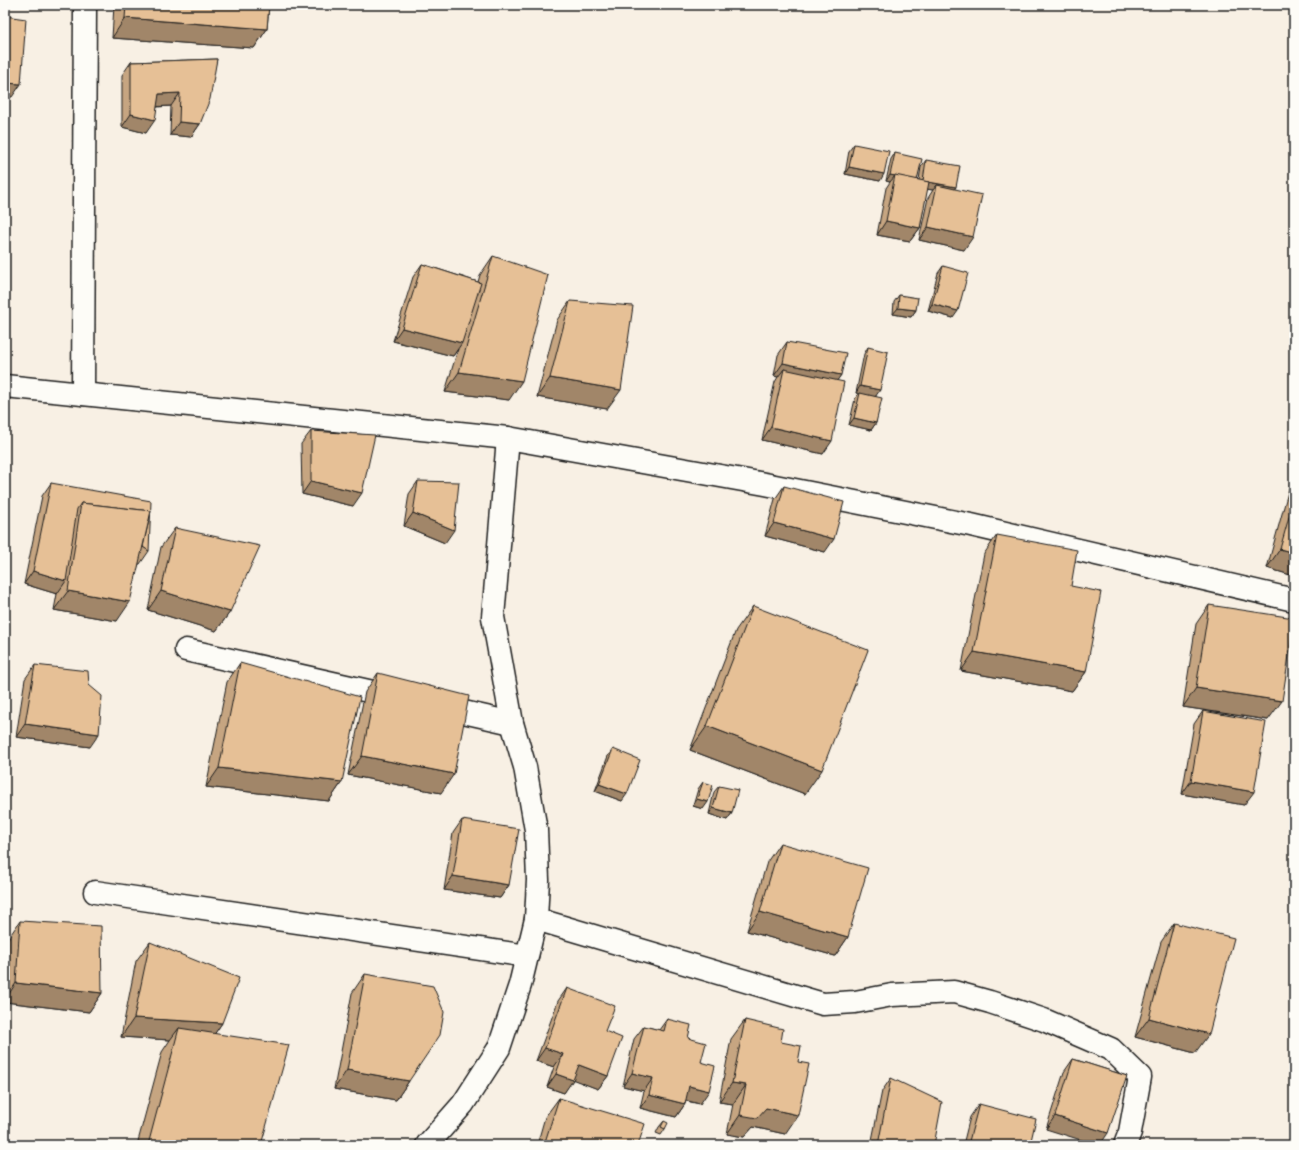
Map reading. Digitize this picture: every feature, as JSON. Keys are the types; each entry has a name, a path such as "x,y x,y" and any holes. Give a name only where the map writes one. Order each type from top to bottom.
{"street":[{"path":"83,394 85,5"},
{"path":"5,386 508,438 765,484 971,525 1294,600"},
{"path":"427,1145 463,1104 499,1048 520,985 536,919 538,880 536,830 525,767 512,723 493,617 508,438"},
{"path":"186,650 512,723"},
{"path":"95,892 527,956"},
{"path":"536,919 823,1004 855,1002 892,995 954,992 1044,1020 1111,1049 1140,1076 1130,1132 1125,1145"}],"building":[{"path":"126,5 269,5 267,29 125,18"},
{"path":"5,16 26,19 21,84 5,83"},
{"path":"217,59 210,99 200,124 179,122 180,93 159,94 155,120 131,114 131,62"},
{"path":"854,144 889,151 884,174 849,167"},
{"path":"895,153 922,159 917,180 890,175"},
{"path":"926,160 960,166 956,187 923,181"},
{"path":"895,175 929,182 920,228 886,221"},
{"path":"937,185 982,195 973,237 928,227"},
{"path":"493,256 548,275 522,381 459,372"},
{"path":"422,264 481,283 462,343 402,328"},
{"path":"943,266 968,273 958,311 932,304"},
{"path":"899,295 918,298 916,310 898,308"},
{"path":"570,301 633,306 621,390 550,378"},
{"path":"787,342 846,353 841,375 783,363"},
{"path":"868,347 888,352 880,390 860,386"},
{"path":"784,369 844,382 832,441 771,427"},
{"path":"860,393 882,398 876,423 854,418"},
{"path":"311,431 375,435 362,493 311,481"},
{"path":"418,481 459,482 454,530 413,513"},
{"path":"51,483 151,501 151,511 81,503 77,509 66,581 33,571"},
{"path":"784,486 844,502 834,539 774,523"},
{"path":"1294,499 1294,553 1280,549"},
{"path":"81,503 151,511 130,602 68,591"},
{"path":"151,513 149,551 143,547"},
{"path":"175,528 260,546 230,612 161,591"},
{"path":"997,535 1077,550 1071,586 1101,592 1086,672 974,652"},
{"path":"1209,605 1294,618 1282,701 1196,688"},
{"path":"753,606 868,650 822,770 707,726"},
{"path":"240,663 360,697 342,782 219,768"},
{"path":"35,665 88,671 89,685 102,696 99,734 25,724"},
{"path":"378,673 469,696 454,774 362,756"},
{"path":"1203,711 1266,722 1254,792 1191,781"},
{"path":"613,749 640,760 627,794 599,784"},
{"path":"703,782 713,785 708,802 697,799"},
{"path":"719,786 738,790 732,813 713,808"},
{"path":"462,820 519,829 509,885 453,876"},
{"path":"780,843 868,868 848,937 760,912"},
{"path":"20,921 101,926 102,993 16,983"},
{"path":"1174,923 1234,938 1209,1034 1149,1018"},
{"path":"150,942 239,978 222,1023 134,1018"},
{"path":"365,974 433,986 444,1012 440,1035 409,1081 347,1070"},
{"path":"567,988 615,1006 605,1031 622,1038 608,1076 579,1065 573,1080 556,1074 563,1054 545,1048"},
{"path":"667,1019 691,1025 688,1038 706,1043 701,1062 715,1066 709,1091 689,1086 685,1104 649,1095 653,1078 632,1073 644,1026 664,1031"},
{"path":"745,1020 783,1029 781,1042 801,1046 798,1062 809,1064 798,1115 766,1108 757,1118 740,1115 746,1085 732,1083"},
{"path":"179,1028 289,1045 261,1145 148,1145"},
{"path":"1073,1059 1127,1076 1108,1133 1055,1116"},
{"path":"891,1078 942,1102 934,1145 878,1145"},
{"path":"559,1098 645,1124 638,1145 544,1145"},
{"path":"979,1104 1036,1119 1030,1145 968,1145"},
{"path":"664,1121 668,1123 665,1129 661,1127"}]}
